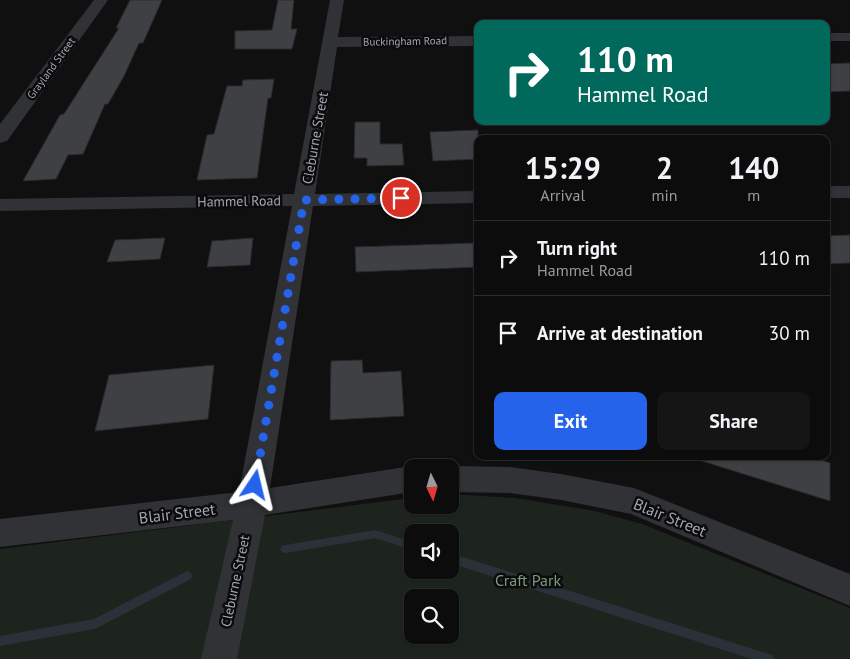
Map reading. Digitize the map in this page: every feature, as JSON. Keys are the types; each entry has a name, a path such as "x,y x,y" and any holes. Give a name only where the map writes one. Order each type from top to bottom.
{"street":[{"name":"Grayland Street","path":"0,137 101,0"},
{"name":"Cleburne Street","path":"219,659 252,504 332,42 337,0"},
{"path":"830,37 850,37"},
{"name":"Buckingham Road","path":"332,42 474,41"},
{"path":"830,192 850,192"},
{"name":"Hammel Road","path":"0,205 474,197"},
{"name":"Blair Street","path":"459,479 510,480 561,486 634,501 850,590"},
{"name":"Blair Street","path":"0,533 252,504 404,480"}],"green space":[{"name":"Craft Park","path":"459,495 515,498 595,511 642,524 850,608 850,659 0,659 0,549 404,499 404,514 459,514"}],"building":[{"path":"130,0 162,0 143,43 139,43 124,76 108,104 105,104 83,154 68,155 56,179 23,181 60,115 64,114 119,28 116,28"},
{"path":"278,0 294,0 291,29 297,29 292,49 235,49 235,31 272,30"},
{"path":"850,63 850,91 830,92 830,64"},
{"path":"274,79 271,98 268,98 257,178 197,180 207,135 214,134 227,86 242,86 243,80"},
{"path":"355,122 380,122 380,144 402,144 404,165 367,166 367,158 354,158"},
{"path":"478,130 478,135 474,135 474,159 433,161 430,132"},
{"path":"850,235 850,263 830,264 830,236"},
{"path":"165,238 160,259 107,262 115,240"},
{"path":"253,238 250,265 207,267 212,241"},
{"path":"474,243 474,267 356,272 355,247"},
{"path":"362,360 363,373 401,371 404,416 330,420 331,361"},
{"path":"214,365 208,419 95,431 109,375"},
{"path":"821,460 830,463 830,501 702,461"}],"waterway":[{"path":"285,549 375,534 404,543"},
{"path":"459,561 769,659"},
{"path":"0,641 95,624 187,576"}],"route":[{"path":"255,485 304,200 401,198"}]}
